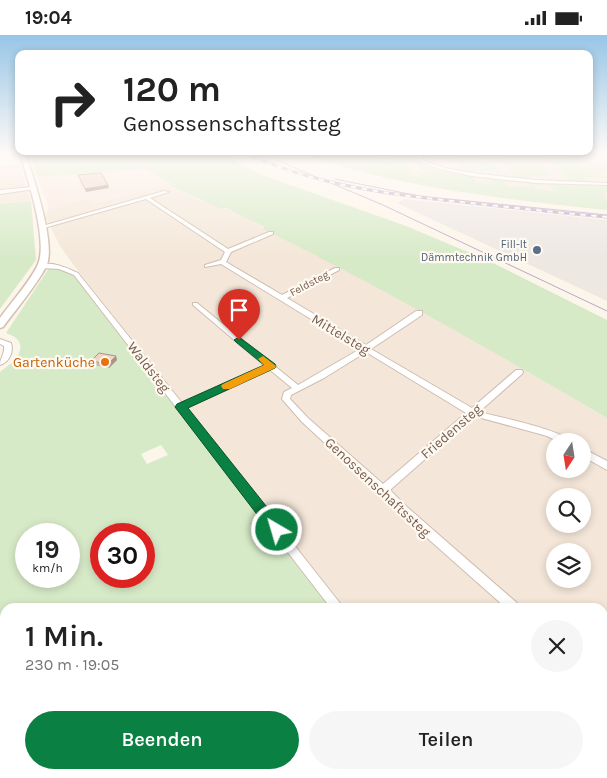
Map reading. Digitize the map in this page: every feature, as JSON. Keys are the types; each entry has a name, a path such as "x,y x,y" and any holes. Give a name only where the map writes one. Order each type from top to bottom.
{"main road":[{"path":"0,325 42,266 46,253 33,189"}],"street":[{"path":"0,192 27,189"},
{"path":"42,227 166,193"},
{"path":"147,198 228,251"},
{"path":"207,266 224,261 228,251 270,233"},
{"name":"Mittelsteg","path":"224,261 223,263 473,413 546,433"},
{"name":"Waldsteg","path":"42,266 60,267 76,274 334,603"},
{"name":"Feldsteg","path":"282,298 337,269"},
{"path":"195,304 298,389 366,349 419,313"},
{"path":"0,341 8,345 9,349 8,354 0,363"},
{"path":"181,407 271,366"},
{"name":"Friedensteg","path":"383,490 519,372"},
{"name":"Genossenschaftssteg","path":"298,389 286,397 292,407 383,490 402,510 508,603"},
{"path":"591,456 607,466"}],"shaded area":[{"path":"0,189 27,189 31,201 0,204"},
{"path":"42,189 150,189 92,204 86,199 47,210 49,208"},
{"path":"150,189 177,189 202,201 240,214 264,229 428,314 607,418 607,603 341,603 76,268 60,246 46,218 47,210 86,199 93,204"},
{"path":"508,189 607,189 607,202"},
{"path":"404,199 607,220 607,301 397,203"}],"green space":[{"path":"177,189 301,189 406,226 487,260 607,320 607,418 480,344 394,297 263,229 264,227 226,208 221,209"},
{"path":"439,189 534,189 556,191 553,189 607,189 607,192 604,192 607,199 604,197 607,201 607,210 530,201"},
{"path":"31,201 36,260 0,309 0,204"},
{"path":"49,268 60,269 74,276 114,324 327,603 0,603 0,372 19,357 17,357 20,345 17,339 6,333","holes":["161,445 168,455 147,464 141,454"]}],"building":[{"path":"99,353 116,356 108,364 91,361"}],"tram line":[{"path":"344,189 383,205 607,311"},
{"path":"383,189 419,196 607,215"}],"railway":[{"path":"366,189 442,200 607,217"}],"slow traffic":[{"path":"227,386 271,366 263,359"}],"place":[{"name":"Fill-It Dämmtechnik GmbH","path":"537,250"},
{"name":"Gartenküche","path":"105,362"}],"route":[{"path":"239,340 271,366 181,407 277,530"}]}
